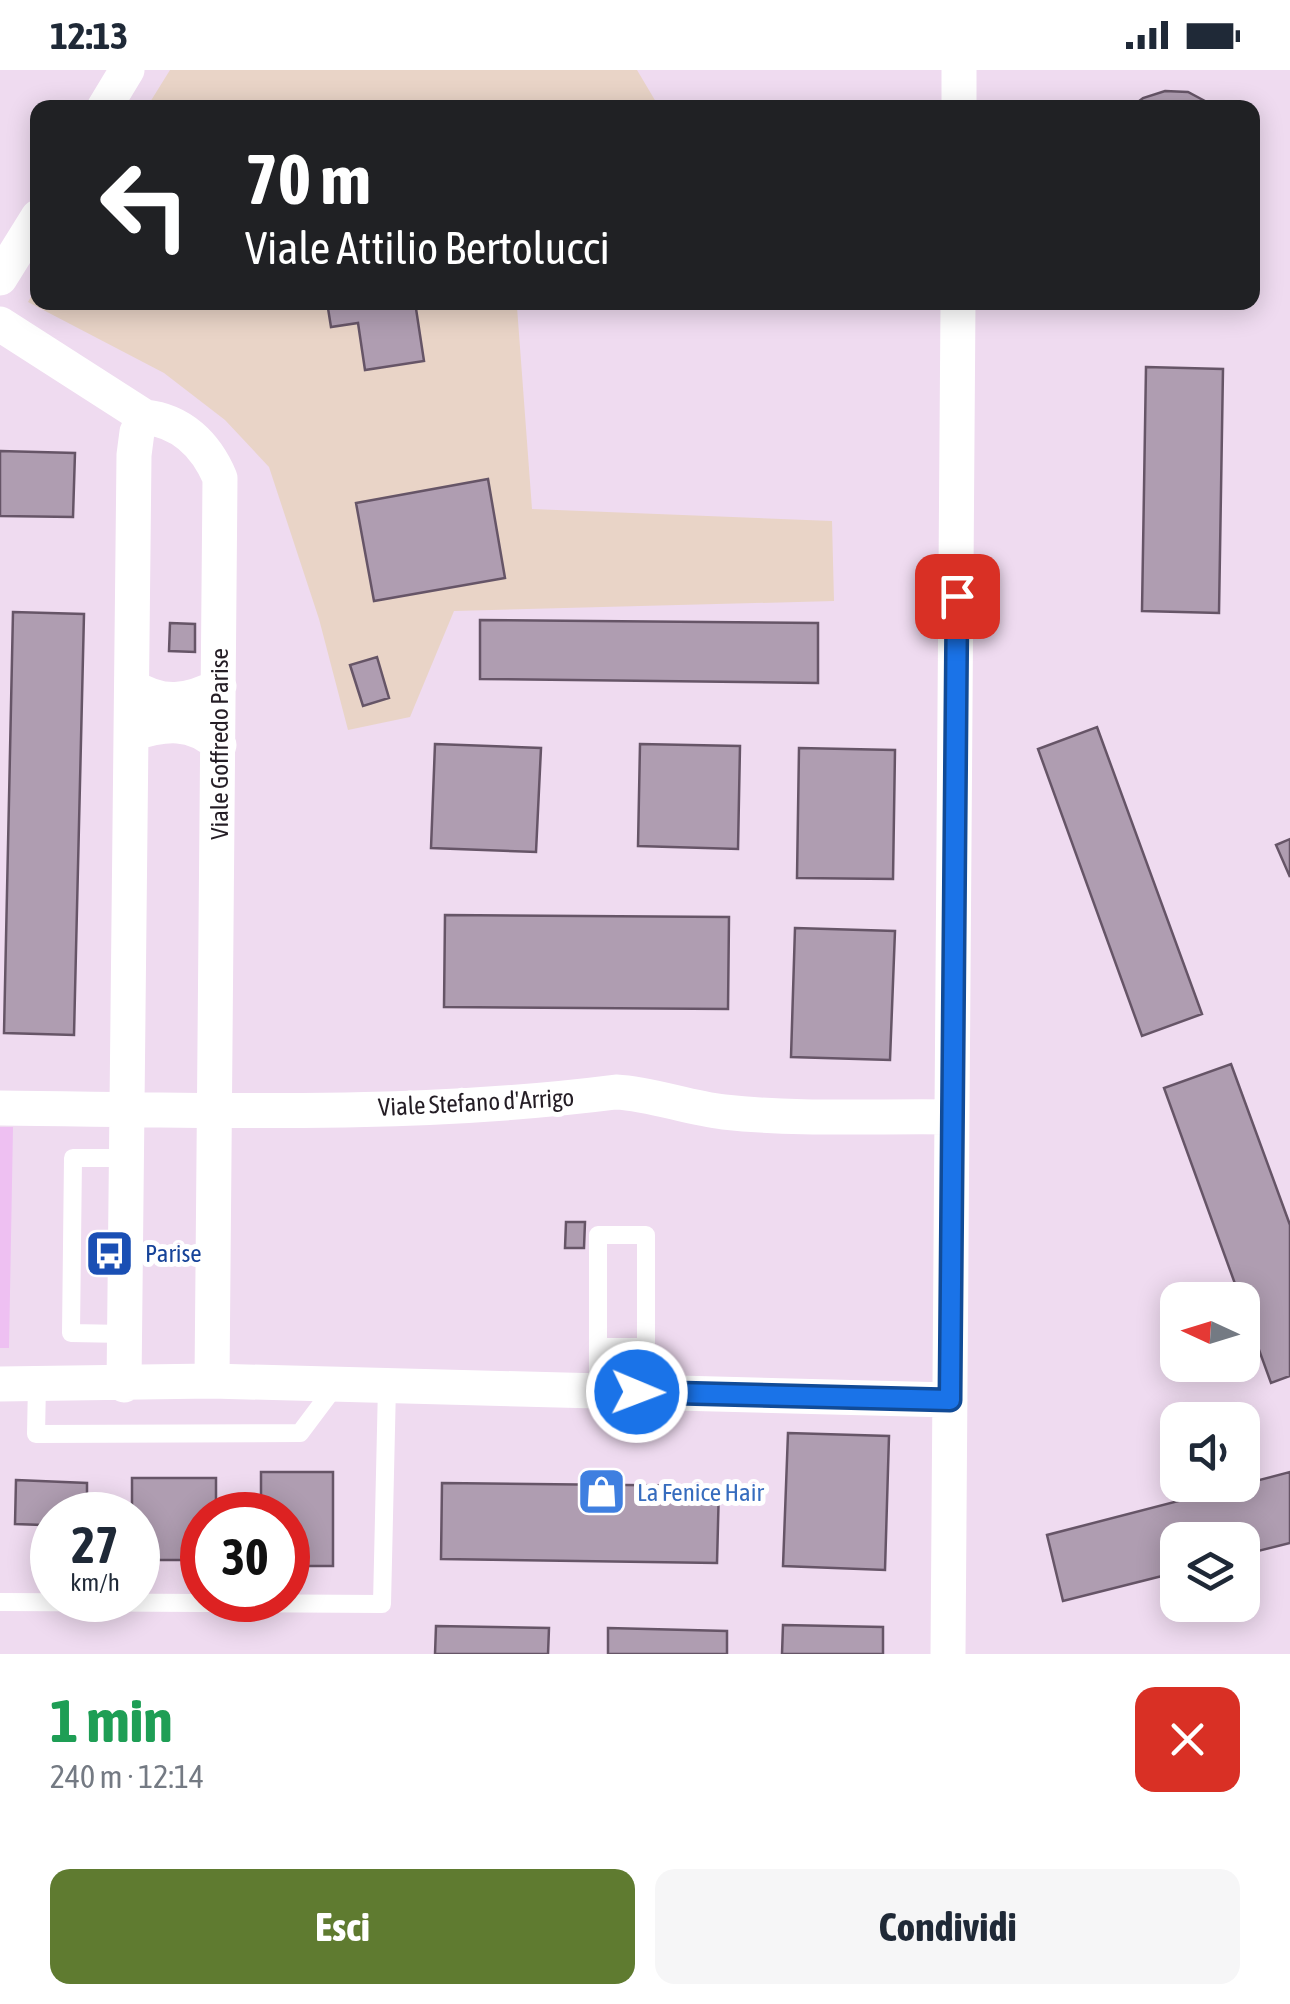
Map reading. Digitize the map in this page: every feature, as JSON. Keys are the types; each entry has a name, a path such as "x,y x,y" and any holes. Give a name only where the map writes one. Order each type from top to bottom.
{"street":[{"path":"109,100 127,70"},
{"path":"959,100 960,70"},
{"path":"0,278 30,229"},
{"path":"948,1654 958,310"},
{"name":"Viale Goffredo Parise","path":"0,324 145,417 166,421 196,439 220,478 212,1382"},
{"path":"124,1385 134,455 137,432 145,417"},
{"path":"132,686 156,699 170,701 219,686"},
{"path":"132,734 179,725 208,735 219,745"},
{"name":"Viale Stefano d'Arrigo","path":"0,1108 216,1112 495,1105 616,1092 756,1114 950,1117"},
{"path":"0,1384 336,1384 950,1400"}],"lane":[{"path":"125,1334 71,1333 73,1158 127,1158"},
{"path":"598,1347 646,1347 646,1235 598,1235 598,1347 598,1391"},
{"path":"37,1384 36,1434 300,1433 336,1384"},
{"path":"0,1602 382,1604 386,1386"}],"shaded area":[{"path":"170,70 637,70 655,100 151,100"},
{"path":"43,310 517,310 532,509 832,521 834,601 454,611 410,717 348,730 319,619 269,467 225,420 164,373"},
{"path":"0,1127 13,1127 9,1348 0,1348"}],"building":[{"path":"1165,91 1188,92 1203,100 1140,100"},
{"path":"328,310 416,310 424,361 365,370 358,323 331,327"},
{"path":"1146,367 1223,369 1219,613 1142,611"},
{"path":"0,451 75,453 73,517 0,516"},
{"path":"488,479 505,578 374,601 356,503"},
{"path":"13,612 84,614 74,1035 4,1033"},
{"path":"480,620 818,623 818,683 480,679"},
{"path":"170,623 195,624 195,652 169,651"},
{"path":"377,657 389,698 363,706 350,665"},
{"path":"1097,727 1202,1014 1142,1036 1038,749"},
{"path":"435,744 541,748 536,852 431,848"},
{"path":"640,744 740,746 738,849 638,846"},
{"path":"799,748 895,750 893,879 797,878"},
{"path":"1290,839 1290,877 1276,845"},
{"path":"445,915 729,917 728,1009 444,1007"},
{"path":"795,928 895,931 890,1060 791,1057"},
{"path":"1231,1064 1290,1225 1290,1376 1271,1383 1260,1353 1260,1282 1234,1282 1164,1088"},
{"path":"566,1222 585,1222 584,1248 565,1248"},
{"path":"788,1433 889,1436 885,1570 783,1566"},
{"path":"261,1472 333,1472 333,1566 310,1566 310,1492 261,1492"},
{"path":"1290,1472 1290,1543 1260,1550 1260,1522 1160,1522 1160,1577 1063,1601 1047,1535 1174,1502 1260,1502 1260,1480"},
{"path":"132,1478 216,1478 216,1492 180,1492 180,1560 160,1560 160,1492 132,1492"},
{"path":"16,1480 87,1483 87,1492 30,1492 30,1525 15,1524"},
{"path":"442,1483 719,1486 717,1563 441,1559"},
{"path":"783,1625 883,1627 883,1654 782,1654"},
{"path":"436,1626 549,1628 548,1654 435,1654"},
{"path":"608,1628 727,1631 727,1654 608,1654"}],"place":[{"name":"Parise","path":"110,1253"},
{"name":"La Fenice Hair","path":"602,1492"}],"route":[{"path":"637,1392 950,1400 957,596"}]}
